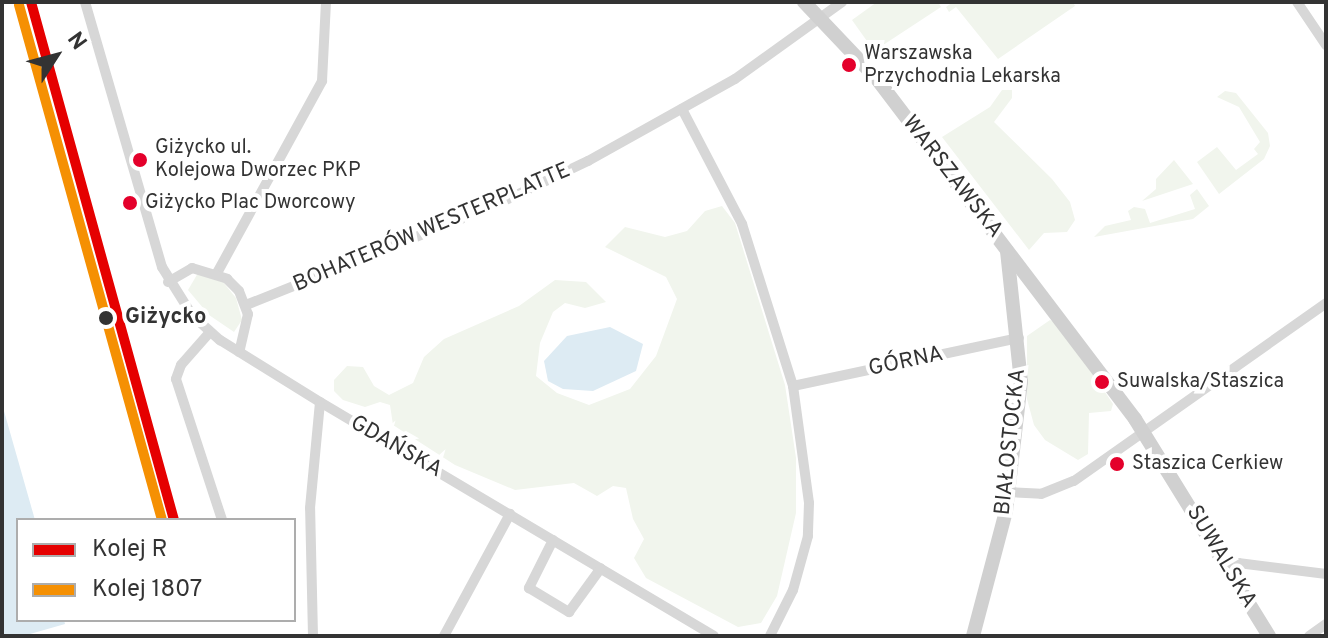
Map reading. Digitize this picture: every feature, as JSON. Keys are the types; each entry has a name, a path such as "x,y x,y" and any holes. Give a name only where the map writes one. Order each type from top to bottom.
{"street":[{"path":"85,2 168,282 182,269 217,273 239,291 246,305 247,325 239,352"},
{"path":"217,273 322,81 326,2"},
{"name":"WARSZAWSKA","path":"804,2 877,79 1005,245"},
{"name":"BOHATERÓW WESTERPLATTE","path":"246,305 489,208 682,109 762,62 818,16 842,2"},
{"path":"1297,2 1326,45"},
{"path":"682,109 742,224 793,386 809,503 808,536 793,590 770,636"},
{"name":"BIAŁOSTOCKA","path":"973,636 1008,492 1021,382 1019,338 1005,245"},
{"name":"SUWALSKA","path":"1005,245 1143,432 1269,636"},
{"name":"GDAŃSKA","path":"168,282 210,332 239,352 707,634"},
{"path":"1008,492 1041,494 1062,488 1326,303"},
{"path":"210,332 181,365 176,379 193,442 221,518"},
{"name":"GÓRNA","path":"793,386 1019,338"},
{"path":"313,636 310,508 320,402"},
{"path":"444,636 510,514"},
{"path":"553,540 529,588 569,612 601,568"},
{"path":"1227,567 1238,563 1326,574"},
{"path":"1309,636 1326,624"}],"shaded area":[{"path":"877,2 938,2 941,7 874,51 852,20"},
{"path":"953,2 1073,2 1075,6 998,59 956,7 949,12 946,7"},
{"path":"1002,90 1012,90 1012,98 994,122 1052,179 1070,202 1075,220 1067,232 1044,233 1029,250 942,137 990,107"},
{"path":"1225,91 1236,93 1268,133 1270,146 1264,159 1219,194 1197,162 1217,147 1236,170 1258,154 1254,149 1260,142 1239,107 1217,97"},
{"path":"1174,160 1193,184 1142,201 1156,189 1156,179"},
{"path":"1197,189 1209,206 1193,219 1094,237 1105,226 1131,220 1128,211 1134,207 1145,209 1150,223 1195,209 1190,195"},
{"path":"722,206 735,223 785,385 796,458 796,513 777,596 761,623 738,627 646,578 634,558 644,539 633,519 626,488 613,486 597,496 574,483 515,490 455,465 393,425 390,405 380,402 365,407 343,400 334,391 334,380 347,366 363,367 374,386 389,395 413,383 424,357 444,339 519,306 555,280 586,282 606,302 585,308 565,303 553,312 540,343 536,376 557,393 589,405 630,389 656,356 677,299 666,277 605,247 625,227 665,237 687,231 705,211"},
{"path":"198,273 223,282 236,298 242,320 234,332 209,315 188,290"},
{"path":"1050,320 1060,325 1113,404 1111,411 1089,413 1088,454 1078,460 1045,440 1034,425 1027,399 1027,336"},
{"path":"610,327 643,344 636,371 593,391 563,389 548,381 544,361 567,336"},
{"path":"2,404 34,518 16,518 16,622 65,624 23,636 2,635"}],"rail line":[{"name":"R","path":"31,2 173,518"},
{"name":"1807","path":"19,5 161,518"}],"place":[{"name":"Warszawska Przychodnia Lekarska","path":"849,65"},
{"name":"Giżycko ul. Kolejowa Dworzec PKP","path":"140,160"},
{"name":"Giżycko Plac Dworcowy","path":"130,203"},
{"name":"Giżycko","path":"106,318"},
{"name":"Suwalska/Staszica","path":"1102,382"},
{"name":"Staszica Cerkiew","path":"1117,464"}]}
